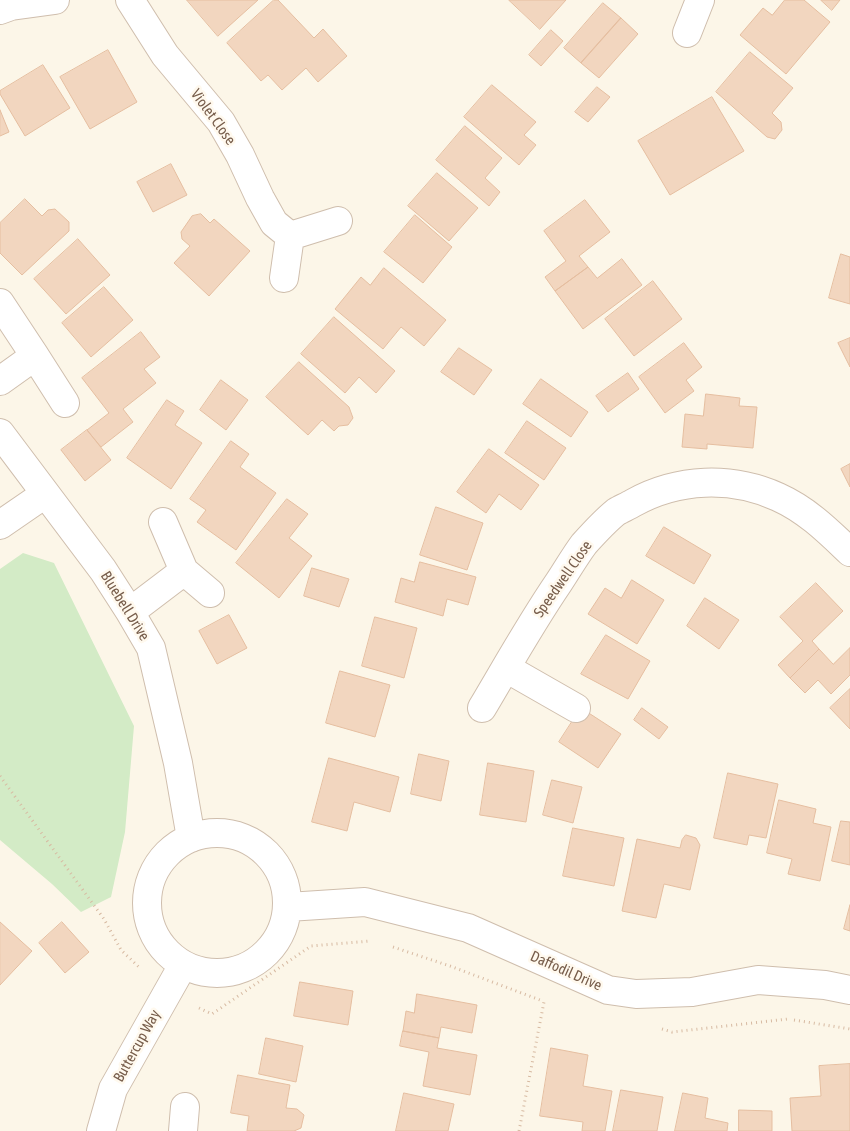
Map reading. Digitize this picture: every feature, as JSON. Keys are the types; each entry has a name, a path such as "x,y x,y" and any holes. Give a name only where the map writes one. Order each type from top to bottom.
{"street":[{"path":"0,10 11,6 55,0"},
{"name":"Violet Close","path":"130,0 166,56 221,122 274,222 290,236"},
{"path":"687,33 700,0"},
{"path":"284,278 290,236 338,221"},
{"path":"0,303 65,403"},
{"path":"0,380 35,356"},
{"name":"Bluebell Drive","path":"0,433 103,570 151,648 178,763 191,838"},
{"name":"Speedwell Close","path":"482,708 539,612 584,544 616,512 646,496 669,487 702,482 756,489 778,497 820,523 850,552"},
{"path":"0,525 46,494"},
{"path":"163,522 184,570 210,593"},
{"path":"130,612 184,570"},
{"path":"506,668 576,708"},
{"path":"207,833 242,837 260,847 279,868 286,886 288,907 284,928 275,945 262,959 247,968 230,973 198,972 183,965 162,948 155,937 149,922 146,900 152,876 169,852 191,838 207,833"},
{"name":"Daffodil Drive","path":"288,907 364,902 468,928 608,990 636,994 692,992 758,980 825,985 850,990"},
{"name":"Buttercup Way","path":"102,1131 113,1089 183,965"}],"path":[{"path":"0,776 104,919 121,950 167,993 212,1014 311,946 372,940"},
{"path":"390,946 450,966 544,1002 519,1131"}],"green space":[{"path":"23,553 54,563 134,726 125,832 111,897 81,912 52,884 0,840 0,569"}],"building":[{"path":"187,0 258,0 218,36"},
{"path":"274,0 278,0 314,38 323,29 347,56 318,82 306,68 282,90 268,75 261,81 227,43"},
{"path":"509,0 566,0 540,29"},
{"path":"785,0 804,0 830,22 786,74 740,35 763,8 772,15"},
{"path":"821,0 840,0 832,10"},
{"path":"603,3 621,18 581,63 564,48"},
{"path":"621,18 638,34 599,78 581,63"},
{"path":"551,30 563,41 541,66 529,55"},
{"path":"108,50 137,102 90,129 60,77"},
{"path":"750,52 793,88 772,113 781,122 782,130 775,139 767,137 716,92"},
{"path":"43,65 70,108 25,136 0,91"},
{"path":"492,85 536,122 524,135 536,145 519,165 464,117"},
{"path":"597,87 610,97 588,122 575,112"},
{"path":"712,97 744,151 670,195 638,141"},
{"path":"0,110 9,132 0,136"},
{"path":"465,126 502,158 485,178 500,192 489,206 436,160"},
{"path":"171,164 187,195 153,212 137,182"},
{"path":"437,173 478,208 449,241 408,206"},
{"path":"25,199 42,216 48,210 55,209 69,222 69,231 22,275 0,253 0,223"},
{"path":"585,200 610,232 579,256 588,267 555,291 545,277 566,261 544,231"},
{"path":"201,214 210,223 214,219 250,251 209,296 174,263 190,246 182,239 181,232 192,216"},
{"path":"415,215 452,247 423,283 384,252"},
{"path":"78,239 110,275 66,314 34,279"},
{"path":"841,254 850,257 850,304 829,298"},
{"path":"622,259 642,285 583,329 555,291 588,267 597,278"},
{"path":"384,268 446,320 424,346 401,327 383,349 335,309 361,277 370,285"},
{"path":"653,281 682,319 634,356 605,319"},
{"path":"104,287 133,320 91,357 62,323"},
{"path":"334,317 395,371 376,393 359,377 345,393 301,354"},
{"path":"141,332 160,357 144,369 156,383 123,409 133,422 101,447 87,430 109,413 82,378"},
{"path":"850,338 850,367 838,343"},
{"path":"684,343 702,367 686,380 694,391 665,413 639,377"},
{"path":"459,348 492,370 474,395 441,372"},
{"path":"299,362 349,407 353,418 348,425 339,426 334,431 322,420 308,435 266,397"},
{"path":"628,373 639,389 608,412 596,396"},
{"path":"541,379 588,412 571,437 523,404"},
{"path":"221,380 248,400 226,430 200,410"},
{"path":"706,394 740,398 739,406 757,407 753,448 707,444 707,449 682,447 685,414 703,416"},
{"path":"167,400 184,411 175,425 202,443 171,489 127,458"},
{"path":"527,421 566,448 544,480 505,453"},
{"path":"87,430 111,460 85,481 61,450"},
{"path":"231,441 249,454 240,467 276,493 236,550 197,522 206,510 190,499"},
{"path":"489,449 539,485 521,510 499,494 486,513 457,492"},
{"path":"850,464 850,487 841,469"},
{"path":"287,499 308,514 289,538 312,556 279,598 236,563"},
{"path":"436,507 483,523 467,570 420,555"},
{"path":"664,527 711,555 694,584 646,556"},
{"path":"420,562 476,577 468,605 447,599 443,616 395,602 401,578 414,582"},
{"path":"312,568 349,579 339,607 304,596"},
{"path":"632,580 664,600 637,644 588,614 605,588 621,598"},
{"path":"816,583 843,611 812,641 819,649 790,678 778,665 803,641 780,617"},
{"path":"705,598 739,620 719,649 687,626"},
{"path":"229,615 247,648 217,664 199,631"},
{"path":"375,617 417,628 404,678 362,666"},
{"path":"606,635 650,661 628,699 581,674"},
{"path":"850,648 850,675 831,694 818,680 805,693 790,678 819,649 833,664"},
{"path":"340,671 390,685 375,737 326,723"},
{"path":"850,689 850,729 830,708"},
{"path":"581,708 621,734 598,768 559,742"},
{"path":"642,708 668,727 659,739 634,720"},
{"path":"419,754 449,761 441,801 411,794"},
{"path":"329,758 399,777 390,812 354,802 347,831 312,822"},
{"path":"488,763 534,771 526,822 480,815"},
{"path":"728,773 778,784 766,838 749,835 747,845 714,838"},
{"path":"552,780 582,787 573,823 543,815"},
{"path":"779,800 816,809 813,823 831,827 820,881 788,874 792,859 767,853"},
{"path":"841,821 850,822 850,865 832,861"},
{"path":"573,828 624,838 614,886 563,876"},
{"path":"686,835 696,838 700,845 690,890 664,884 656,918 622,911 637,839 680,848 682,840"},
{"path":"850,905 850,931 844,929"},
{"path":"0,922 32,951 0,985"},
{"path":"62,922 89,952 65,973 39,943"},
{"path":"300,982 353,991 348,1025 294,1016"},
{"path":"417,994 477,1005 472,1033 441,1027 439,1038 403,1031 406,1011 414,1013"},
{"path":"403,1031 439,1038 437,1048 477,1055 470,1095 423,1086 429,1052 400,1046"},
{"path":"266,1038 303,1046 296,1082 259,1074"},
{"path":"551,1048 588,1055 583,1086 612,1091 605,1131 582,1131 583,1122 540,1116"},
{"path":"850,1064 850,1131 792,1131 790,1098 821,1096 819,1066"},
{"path":"238,1075 290,1085 286,1108 297,1109 304,1115 301,1128 294,1131 247,1131 249,1116 231,1113"},
{"path":"621,1090 663,1097 657,1131 613,1131"},
{"path":"404,1093 454,1104 448,1131 396,1131"},
{"path":"683,1093 708,1098 705,1118 728,1123 727,1131 675,1131"},
{"path":"739,1110 772,1111 772,1131 739,1131"}]}
